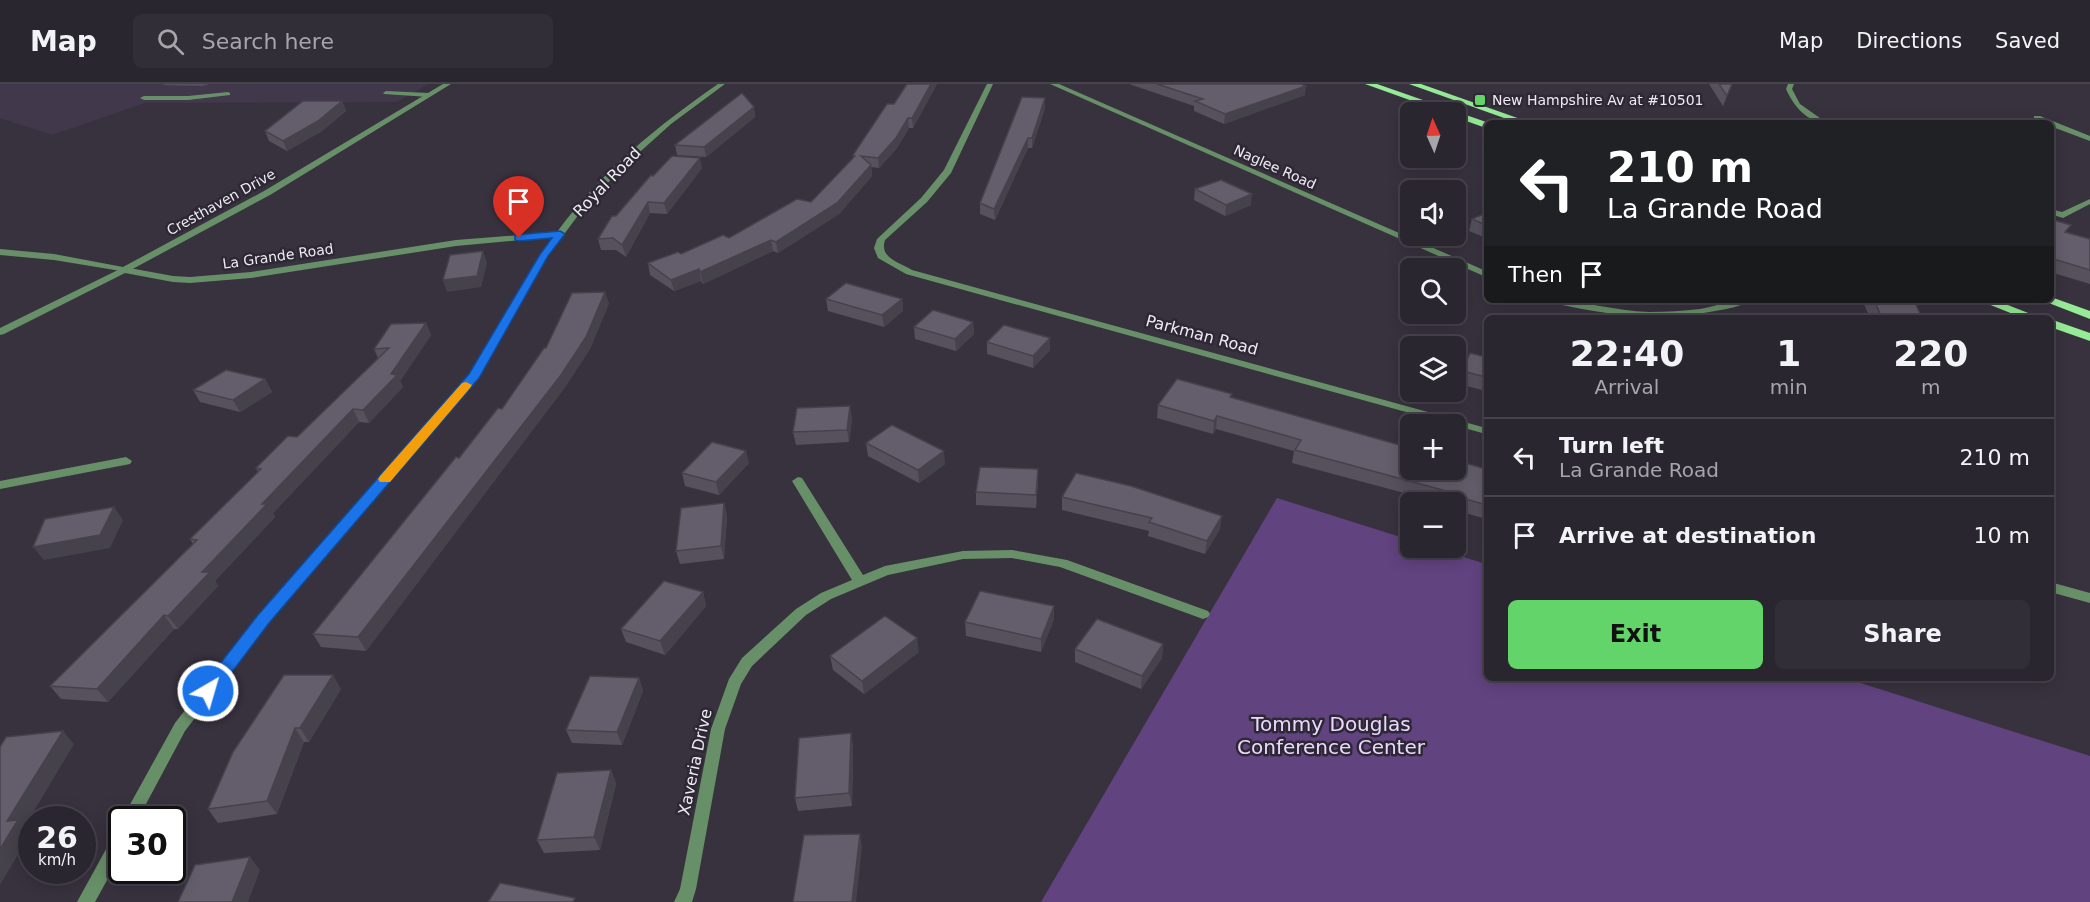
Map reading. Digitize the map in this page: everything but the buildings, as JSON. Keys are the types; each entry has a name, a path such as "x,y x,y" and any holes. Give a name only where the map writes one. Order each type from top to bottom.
{"main road":[{"path":"1413,84 1518,120"},
{"path":"1376,85 1423,102"},
{"path":"1466,118 1484,124"},
{"path":"2054,302 2090,315"},
{"path":"1992,303 2026,315"},
{"path":"2054,324 2090,337"}],"street":[{"name":"Cresthaven Drive","path":"0,332 124,270 267,194 448,84"},
{"name":"Royal Road","path":"137,806 180,727 249,637 474,376 544,256 579,208 619,166 668,122 722,84"},
{"name":"Parkman Road","path":"990,84 948,171 924,200 881,239 878,248 881,256 909,272 1484,430"},
{"name":"Naglee Road","path":"1053,84 1484,273"},
{"path":"1791,84 1789,89 1797,105 1819,120"},
{"path":"386,93 429,96"},
{"path":"144,98 188,98 228,94"},
{"path":"2037,118 2042,120"},
{"path":"2054,125 2090,139"},
{"path":"2054,212 2063,215 2090,201"},
{"name":"La Grande Road","path":"0,252 54,257 172,279 200,279 250,275 456,243 560,234"},
{"path":"1565,303 1596,311 1639,315 1694,313 1734,303"},
{"path":"0,485 126,460"},
{"path":"798,481 859,580"},
{"name":"Xaveria Drive","path":"684,902 718,729 734,683 747,662 801,612 826,596 859,580 885,571 963,555 1012,554 1062,563 1203,614"},
{"path":"2054,588 2088,597"},
{"path":"86,902 108,862"}],"shaded area":[{"path":"0,84 428,84 397,102 145,103 52,135 0,118"}],"green space":[{"name":"Tommy Douglas Conference Center","path":"1277,498 1400,537 1400,558 1466,558 1484,563 1484,681 1854,681 2090,756 2090,902 1041,902"}],"slow traffic":[{"path":"385,479 466,385"}],"place":[{"name":"New Hampshire Av at #10501","path":"1480,100"}],"route":[{"path":"208,691 263,619 474,376 544,256 560,234 519,238"}]}
